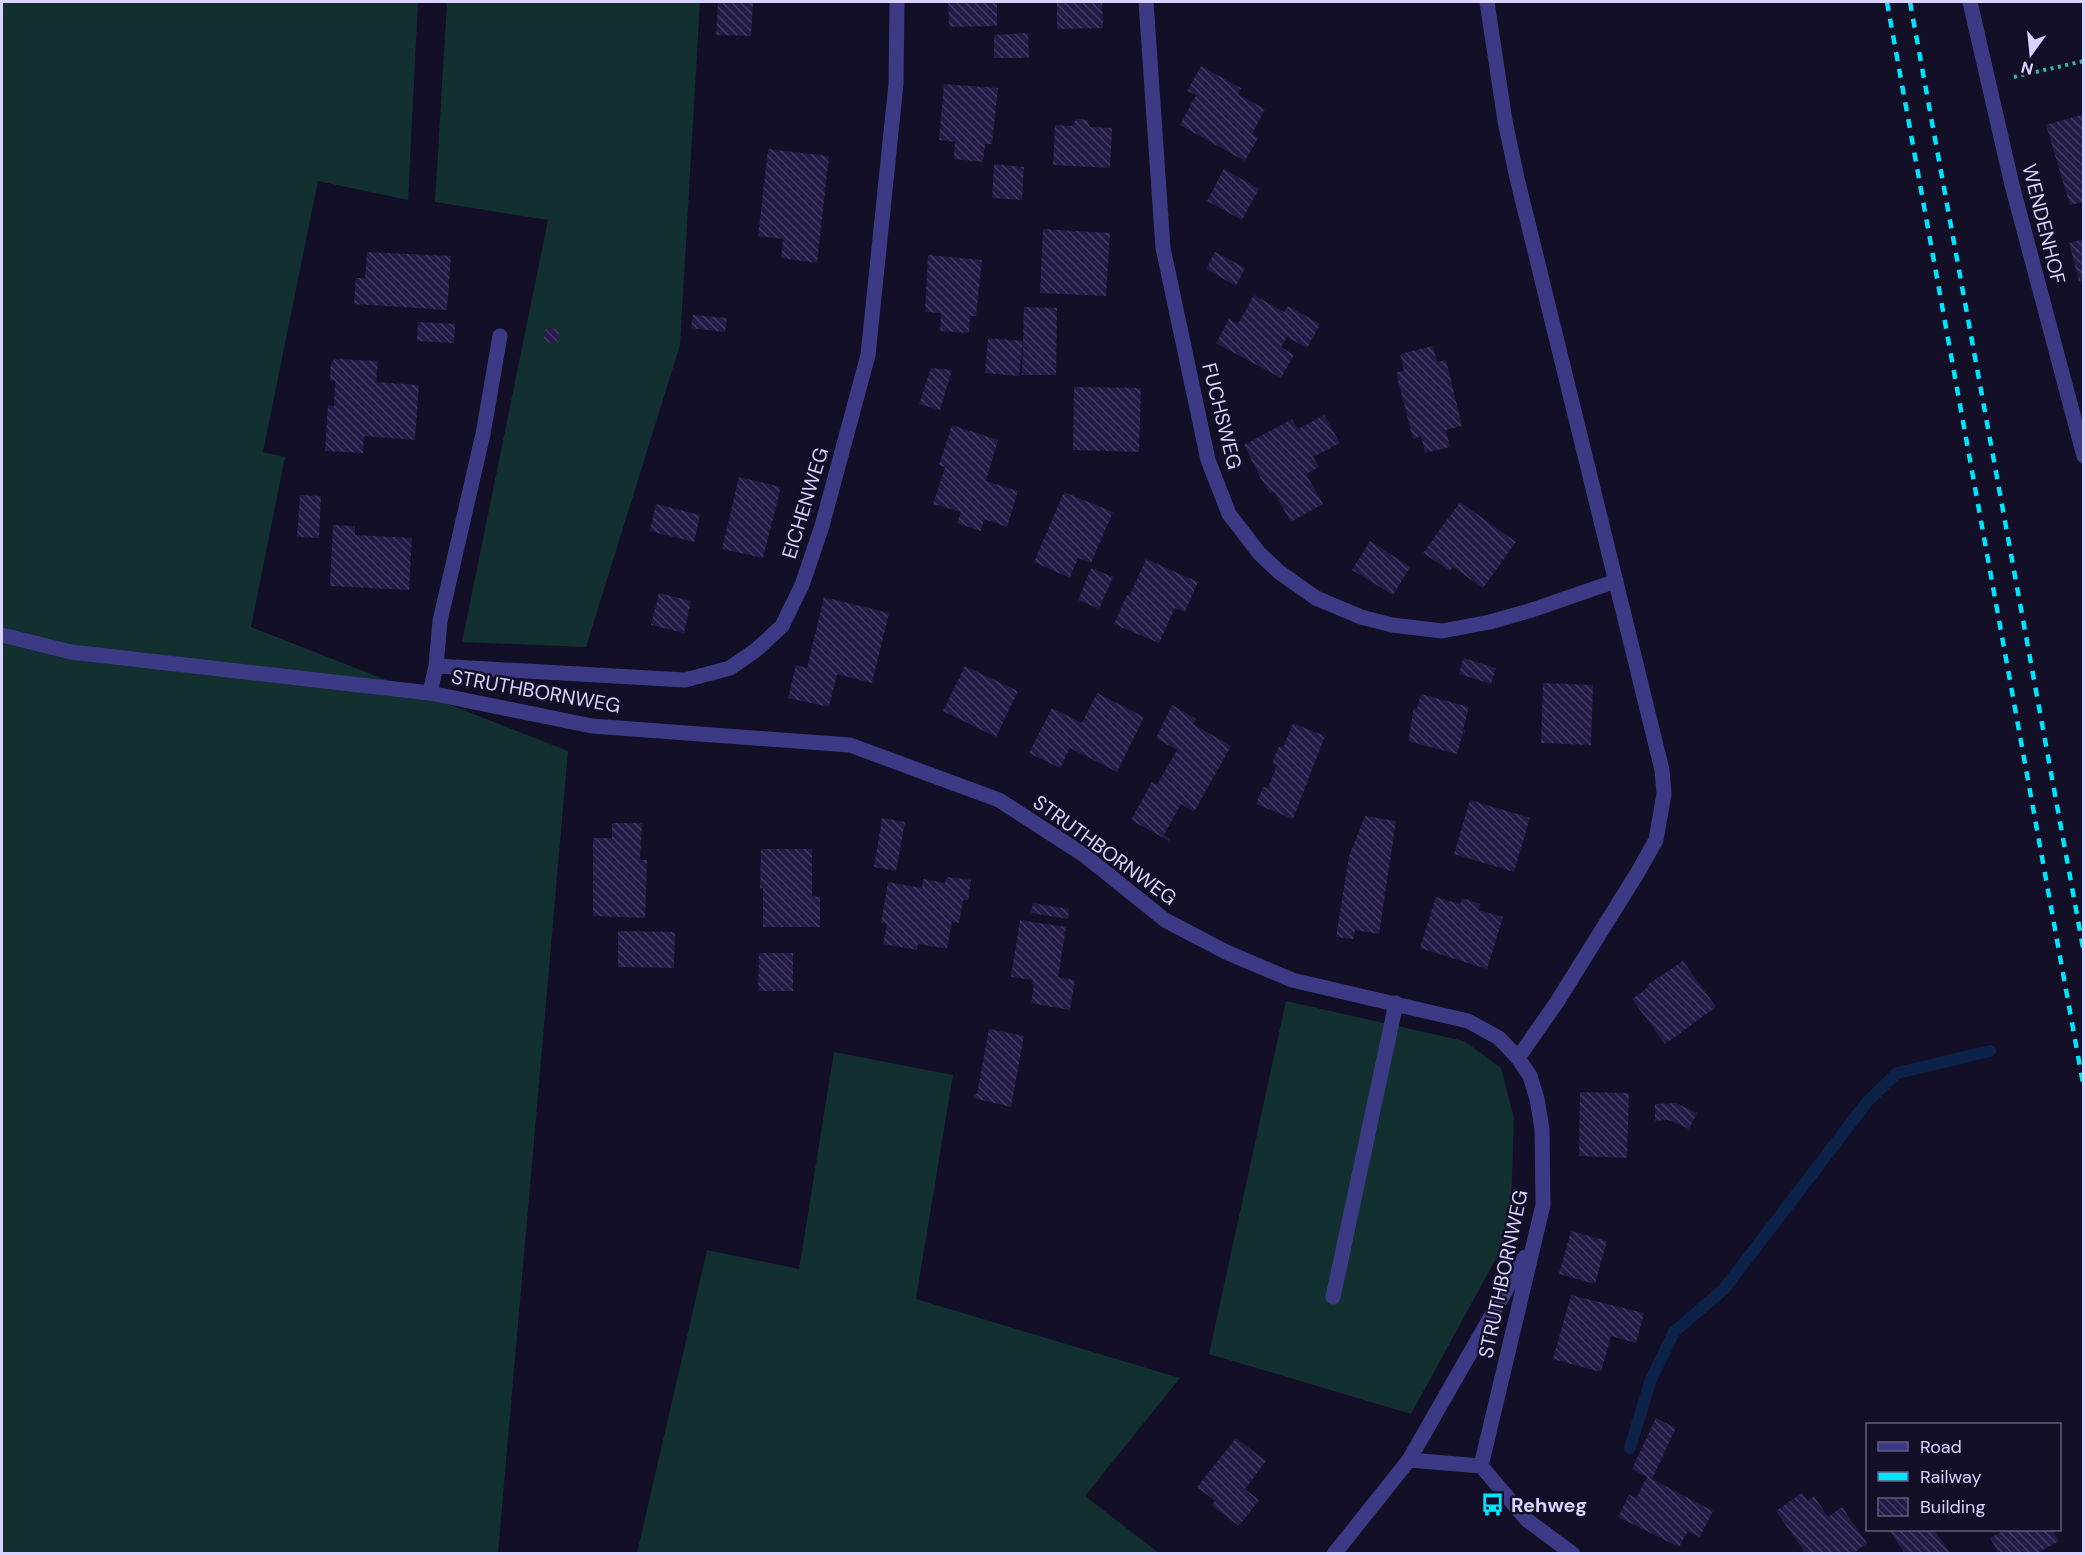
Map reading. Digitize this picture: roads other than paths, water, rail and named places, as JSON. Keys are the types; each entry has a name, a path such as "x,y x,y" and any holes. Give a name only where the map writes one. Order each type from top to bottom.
{"street":[{"name":"EICHENWEG","path":"436,666 685,680 729,668 756,650 782,626 802,585 822,526 868,355 896,84 897,2"},
{"name":"FUCHSWEG","path":"1146,2 1163,248 1208,460 1229,514 1259,553 1279,572 1316,598 1361,617 1392,626 1442,631 1490,622 1532,610 1616,581"},
{"path":"1486,2 1505,121 1517,178 1662,770 1664,795 1656,840 1557,1002 1518,1058"},
{"name":"WENDENHOF","path":"1970,2 2012,185 2084,456"},
{"name":"STRUTHBORNWEG","path":"436,666 440,621 483,434 500,336"},
{"name":"STRUTHBORNWEG","path":"2,635 71,652 430,693 592,726 850,745 999,800 1084,855 1165,920 1226,952 1292,980 1468,1021 1499,1038 1518,1058 1530,1076 1542,1129 1543,1205 1481,1466"},
{"path":"430,693 436,666"},
{"path":"1333,1297 1396,1004"},
{"path":"1334,1554 1409,1460 1534,1243"},
{"path":"1409,1460 1481,1466 1527,1520 1573,1554"}],"waterway":[{"path":"1630,1448 1651,1379 1674,1332 1724,1289 1867,1102 1897,1073 1990,1051"}],"railway":[{"path":"1887,2 2084,1089"},
{"path":"1910,2 2084,953"}],"place":[{"name":"Rehweg","path":"1493,1505"}]}
